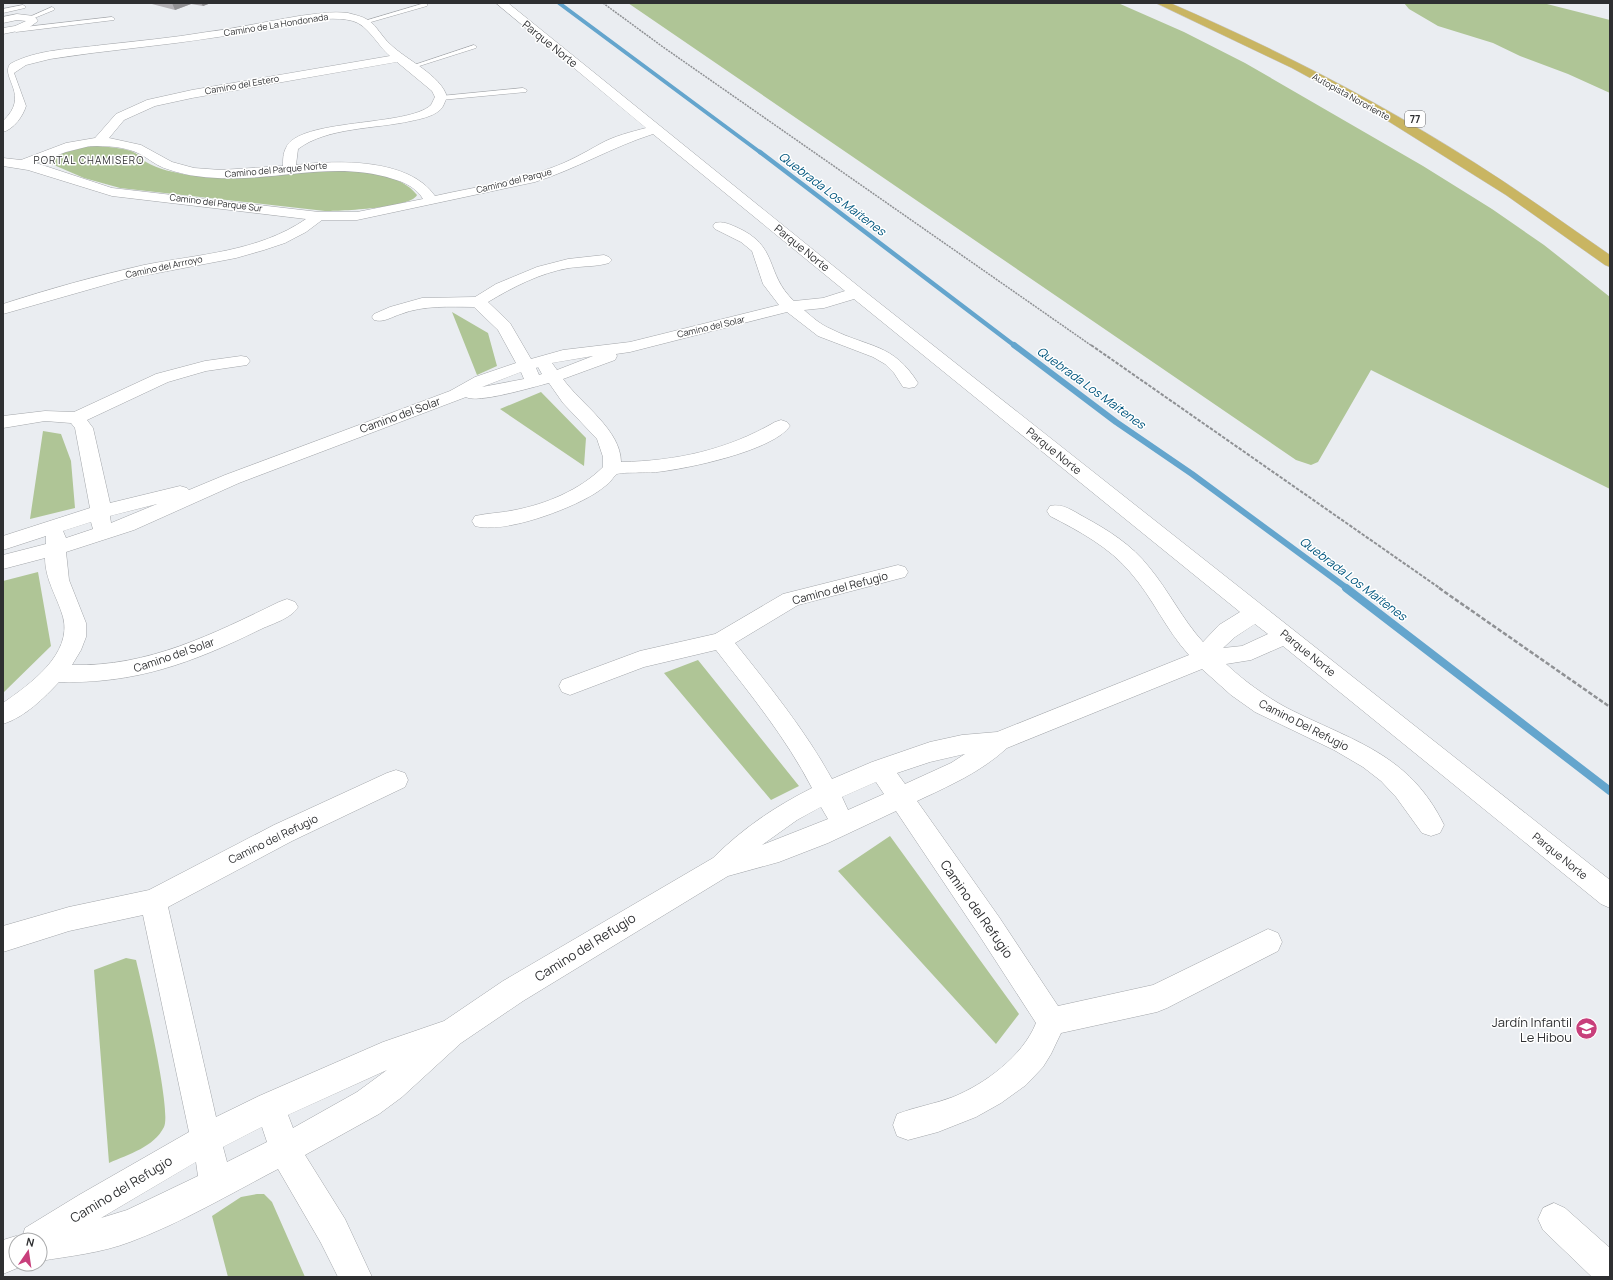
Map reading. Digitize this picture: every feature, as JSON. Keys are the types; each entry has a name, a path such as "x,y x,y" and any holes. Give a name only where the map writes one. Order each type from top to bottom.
{"highway":[{"name":"Autopista Nororiente","path":"1161,3 1281,59 1387,117 1511,192 1610,262"},
{"name":"Autopista Nororiente","path":"1182,3 1257,37 1344,81 1442,135 1526,187"}],"street":[{"name":"Parque Norte","path":"501,3 656,139 829,285 857,293 1286,635 1610,896"},
{"path":"3,20 17,17 30,18 33,21 16,30 3,31"},
{"name":"Camino de La Hondonada","path":"3,64 16,64 30,60 78,52 219,34 324,17 349,17 364,22"},
{"path":"289,168 292,148 304,138 334,130 412,118 433,108 441,98 438,89 385,46 364,22"},
{"name":"Camino del Estero","path":"99,142 120,117 151,103 192,94 399,58"},
{"path":"3,128 14,117 19,106 19,96 8,73 10,68 16,64"},
{"name":"Camino del Parque","path":"595,154 656,139"},
{"name":"Camino del Parque","path":"431,200 530,179 561,169 595,154 615,142 656,139"},
{"name":"Camino del Parque Norte","path":"24,164 68,146 99,142 124,144 137,148 167,165 194,172 240,174 289,168 341,165 377,170 400,177 417,185 427,193 431,200"},
{"name":"Camino del Parque Sur","path":"3,162 24,164 91,187 112,192 319,216 368,214 431,200"},
{"name":"Camino del Arrroyo","path":"3,309 106,279 264,245 293,233 319,216"},
{"path":"720,226 742,235 756,247 762,254 772,286 817,328 868,348 886,358 903,373 909,383"},
{"path":"380,317 400,309 422,304 478,302 502,287 542,270 568,264 604,260"},
{"name":"Camino del Solar","path":"792,306 802,297 829,285"},
{"name":"Camino del Solar","path":"3,562 56,548 142,519 232,479 456,395 491,377 534,363 577,352 630,347 735,322 792,306 824,303 857,293"},
{"path":"478,302 491,311 534,363 552,376 574,405 601,430 611,449 612,468 603,479 584,491 549,506 507,520 482,521"},
{"name":"Camino del Solar","path":"456,395 492,391 534,381 592,364 630,347"},
{"path":"3,422 50,416 78,418 129,392 162,378 204,366 241,361"},
{"path":"534,363 534,381"},
{"path":"78,418 84,428 100,512 102,533"},
{"path":"612,468 653,467 703,458 758,440 782,426"},
{"name":"Camino del Solar","path":"3,543 100,512 232,479"},
{"name":"Camino Del Refugio","path":"1058,511 1098,534 1136,565 1155,590 1178,626 1205,658 1256,700 1297,724 1359,753 1385,770 1416,802 1431,825"},
{"path":"3,715 36,692 54,673 65,658 74,638 75,624 57,574 56,526"},
{"name":"Camino del Refugio","path":"570,686 640,659 721,641 791,599 898,572"},
{"name":"Camino del Solar","path":"54,673 92,675 138,669 209,644 287,607"},
{"path":"1205,658 1215,641 1224,633 1257,613"},
{"name":"Camino del Refugio","path":"48,1244 106,1233 129,1226 285,1150 368,1103 391,1086 451,1033 513,991 722,866 759,830 825,792 925,752 972,742 999,740 1205,658 1243,654 1255,651 1286,635"},
{"path":"721,641 771,704 808,758 843,824"},
{"name":"Camino del Refugio","path":"722,866 770,854 796,845 843,824 960,770 987,752 999,740"},
{"name":"Camino del Refugio","path":"882,769 900,798 1012,959 1051,1021"},
{"name":"Camino del Refugio","path":"3,939 69,918 152,901 283,833 396,780"},
{"path":"152,901 216,1184"},
{"path":"908,1125 941,1117 972,1105 1000,1087 1022,1067 1041,1045 1051,1021 1157,998 1268,942"},
{"name":"Camino del Refugio","path":"48,1233 90,1206 206,1139 270,1107 393,1052 451,1033"},
{"path":"270,1107 285,1150 296,1171 333,1231 355,1277"},
{"path":"1554,1219 1610,1271"}],"lane":[{"path":"364,22 424,4"},
{"path":"3,11 23,7"},
{"path":"30,18 52,9"},
{"path":"16,30 112,19"},
{"path":"411,67 474,47"},
{"path":"441,98 523,90"}],"path":[{"path":"603,3 663,47 1610,707"}],"green space":[{"path":"628,3 1118,3 1184,32 1245,63 1423,166 1492,209 1544,245 1610,297 1610,489 1371,370 1318,462 1311,465 1296,460"},
{"path":"1404,3 1543,3 1610,20 1610,93 1568,74 1520,56 1493,43 1438,26 1409,9"},
{"path":"98,146 131,151 156,167 189,175 344,170 374,174 400,181 417,195 402,203 389,206 325,211 120,188 84,178 47,162 57,154 64,151"},
{"path":"452,312 488,333 497,366 477,375"},
{"path":"541,392 586,438 584,466 500,409"},
{"path":"43,431 61,434 71,461 75,508 30,519"},
{"path":"38,572 51,646 3,693 3,581"},
{"path":"698,660 799,786 771,800 664,673"},
{"path":"890,836 1019,1014 996,1044 838,871"},
{"path":"126,958 136,960 155,1046 164,1098 165,1116 164,1127 154,1140 133,1153 109,1163 94,970"},
{"path":"264,1194 272,1202 305,1277 228,1277 212,1216 241,1197"}],"waterway":[{"name":"Quebrada Los Maitenes","path":"559,3 761,153"},
{"name":"Quebrada Los Maitenes","path":"760,152 1015,346"},
{"name":"Quebrada Los Maitenes","path":"1014,345 1116,422 1192,474 1348,589"},
{"name":"Quebrada Los Maitenes","path":"1346,588 1610,791"}],"place":[{"name":"Jardín Infantil Le Hibou","path":"1587,1029"}],"district":[{"name":"PORTAL CHAMISERO","path":"89,160"}]}
